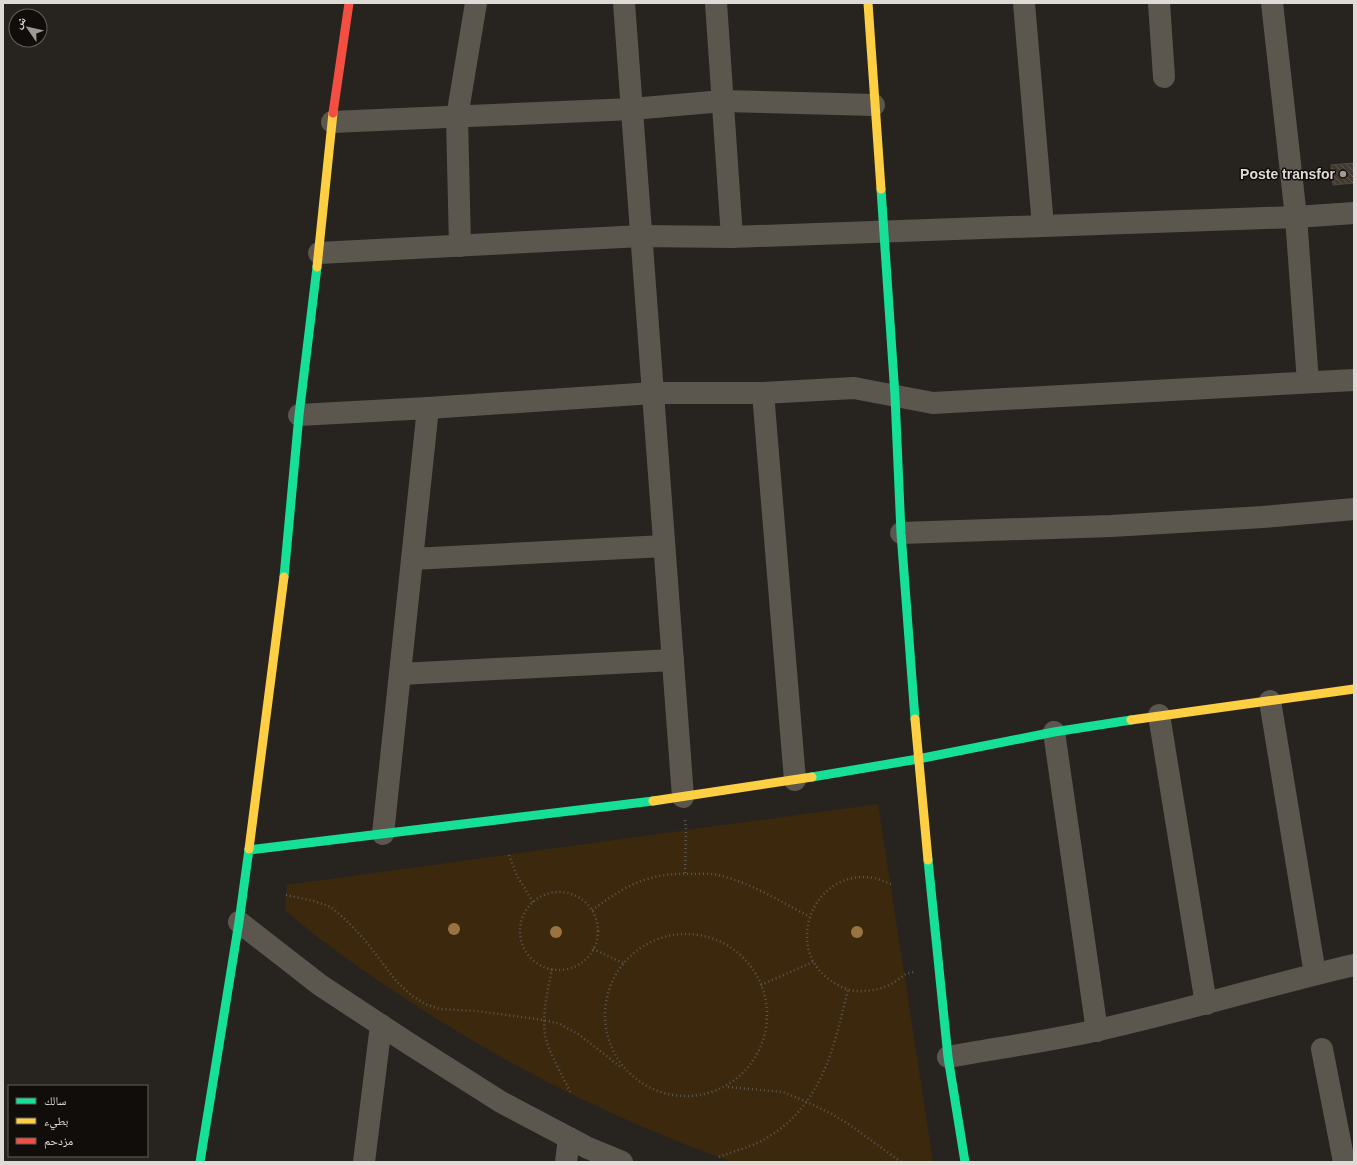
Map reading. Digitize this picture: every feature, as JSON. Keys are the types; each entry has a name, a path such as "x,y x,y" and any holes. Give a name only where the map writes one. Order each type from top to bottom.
{"street":[{"path":"200,1162 239,922 281,604 299,415 319,253 332,122 349,3"},
{"path":"460,246 457,117 476,3"},
{"path":"624,3 683,797"},
{"path":"716,3 732,237"},
{"path":"868,3 895,396 901,533 918,759 948,1057 965,1162"},
{"path":"1024,3 1043,226"},
{"path":"1159,3 1164,77"},
{"path":"1272,3 1296,217 1308,382"},
{"path":"332,122 632,109 723,101 874,105"},
{"path":"319,253 641,236 732,237 1296,217 1354,213"},
{"path":"299,415 653,393 763,393 854,388 933,403 1354,380"},
{"path":"763,393 795,780"},
{"path":"384,834 428,408"},
{"path":"901,533 1110,526 1263,517 1354,509"},
{"path":"412,559 664,546"},
{"path":"400,674 673,660"},
{"path":"249,850 683,797 918,759 1054,732 1159,715 1354,689"},
{"path":"1270,701 1315,974"},
{"path":"1159,715 1206,1004"},
{"path":"1054,732 1097,1030"},
{"path":"239,922 320,985 501,1102 588,1148 622,1162"},
{"path":"948,1057 1097,1030 1206,1004 1315,974 1354,965"},
{"path":"364,1162 381,1025"},
{"path":"1322,1049 1344,1162"},
{"path":"566,1162 569,1138"}],"path":[{"path":"683,797 686,830 685,873"},
{"path":"510,854 517,876 533,902"},
{"path":"592,910 638,882 659,876 685,873 716,874 760,889 810,917"},
{"path":"891,884 873,878 854,878 837,884 822,895 812,910 807,927 807,946 813,962 824,976 838,986 854,991 872,991 897,981 904,973 938,967"},
{"path":"557,892 570,893 581,898 590,906 592,910 596,917 599,929 597,941 594,949 583,962 571,968 557,970 552,969 544,967 532,960 524,949 520,936 521,922 533,902 546,894 557,892"},
{"path":"286,895 314,901 331,907 364,939 397,982 411,995 425,1004 440,1009 476,1011 544,1020 560,1024 578,1034 623,1069 645,1085 674,1096 700,1097 727,1087 749,1068 762,1046 768,1021 766,995 755,972 738,952 716,939 691,934 666,936 642,946 622,963 609,988 604,1016 608,1044 623,1069"},
{"path":"594,949 622,963"},
{"path":"761,985 813,962"},
{"path":"552,969 544,1020 545,1036 571,1094"},
{"path":"719,1157 764,1140 787,1125 807,1102 823,1076 836,1042 848,989"},
{"path":"727,1087 783,1092 807,1102 832,1114 850,1125 901,1162"}],"shaded area":[{"path":"878,804 933,1162 733,1162 680,1142 627,1120 575,1095 523,1069 473,1041 376,979 324,942 285,910 287,885"}],"building":[{"name":"Poste transfor","path":"1353,163 1354,183 1333,185 1331,165"}],"traffic: fast":[{"path":"881,189 895,396 901,533 915,719"},
{"path":"284,577 299,415 317,267"},
{"path":"812,777 918,759 1054,732 1131,720"},
{"path":"249,850 653,801"},
{"path":"200,1162 239,922 249,849"},
{"path":"928,860 948,1057 965,1162"}],"traffic: slow":[{"path":"868,3 881,189"},
{"path":"317,267 333,113"},
{"path":"249,849 284,577"},
{"path":"1131,720 1354,689"},
{"path":"915,719 928,860"},
{"path":"653,801 812,777"}],"traffic: jam":[{"path":"333,113 349,3"}],"place":[{"name":"Poste transfor","path":"1343,174"}]}
